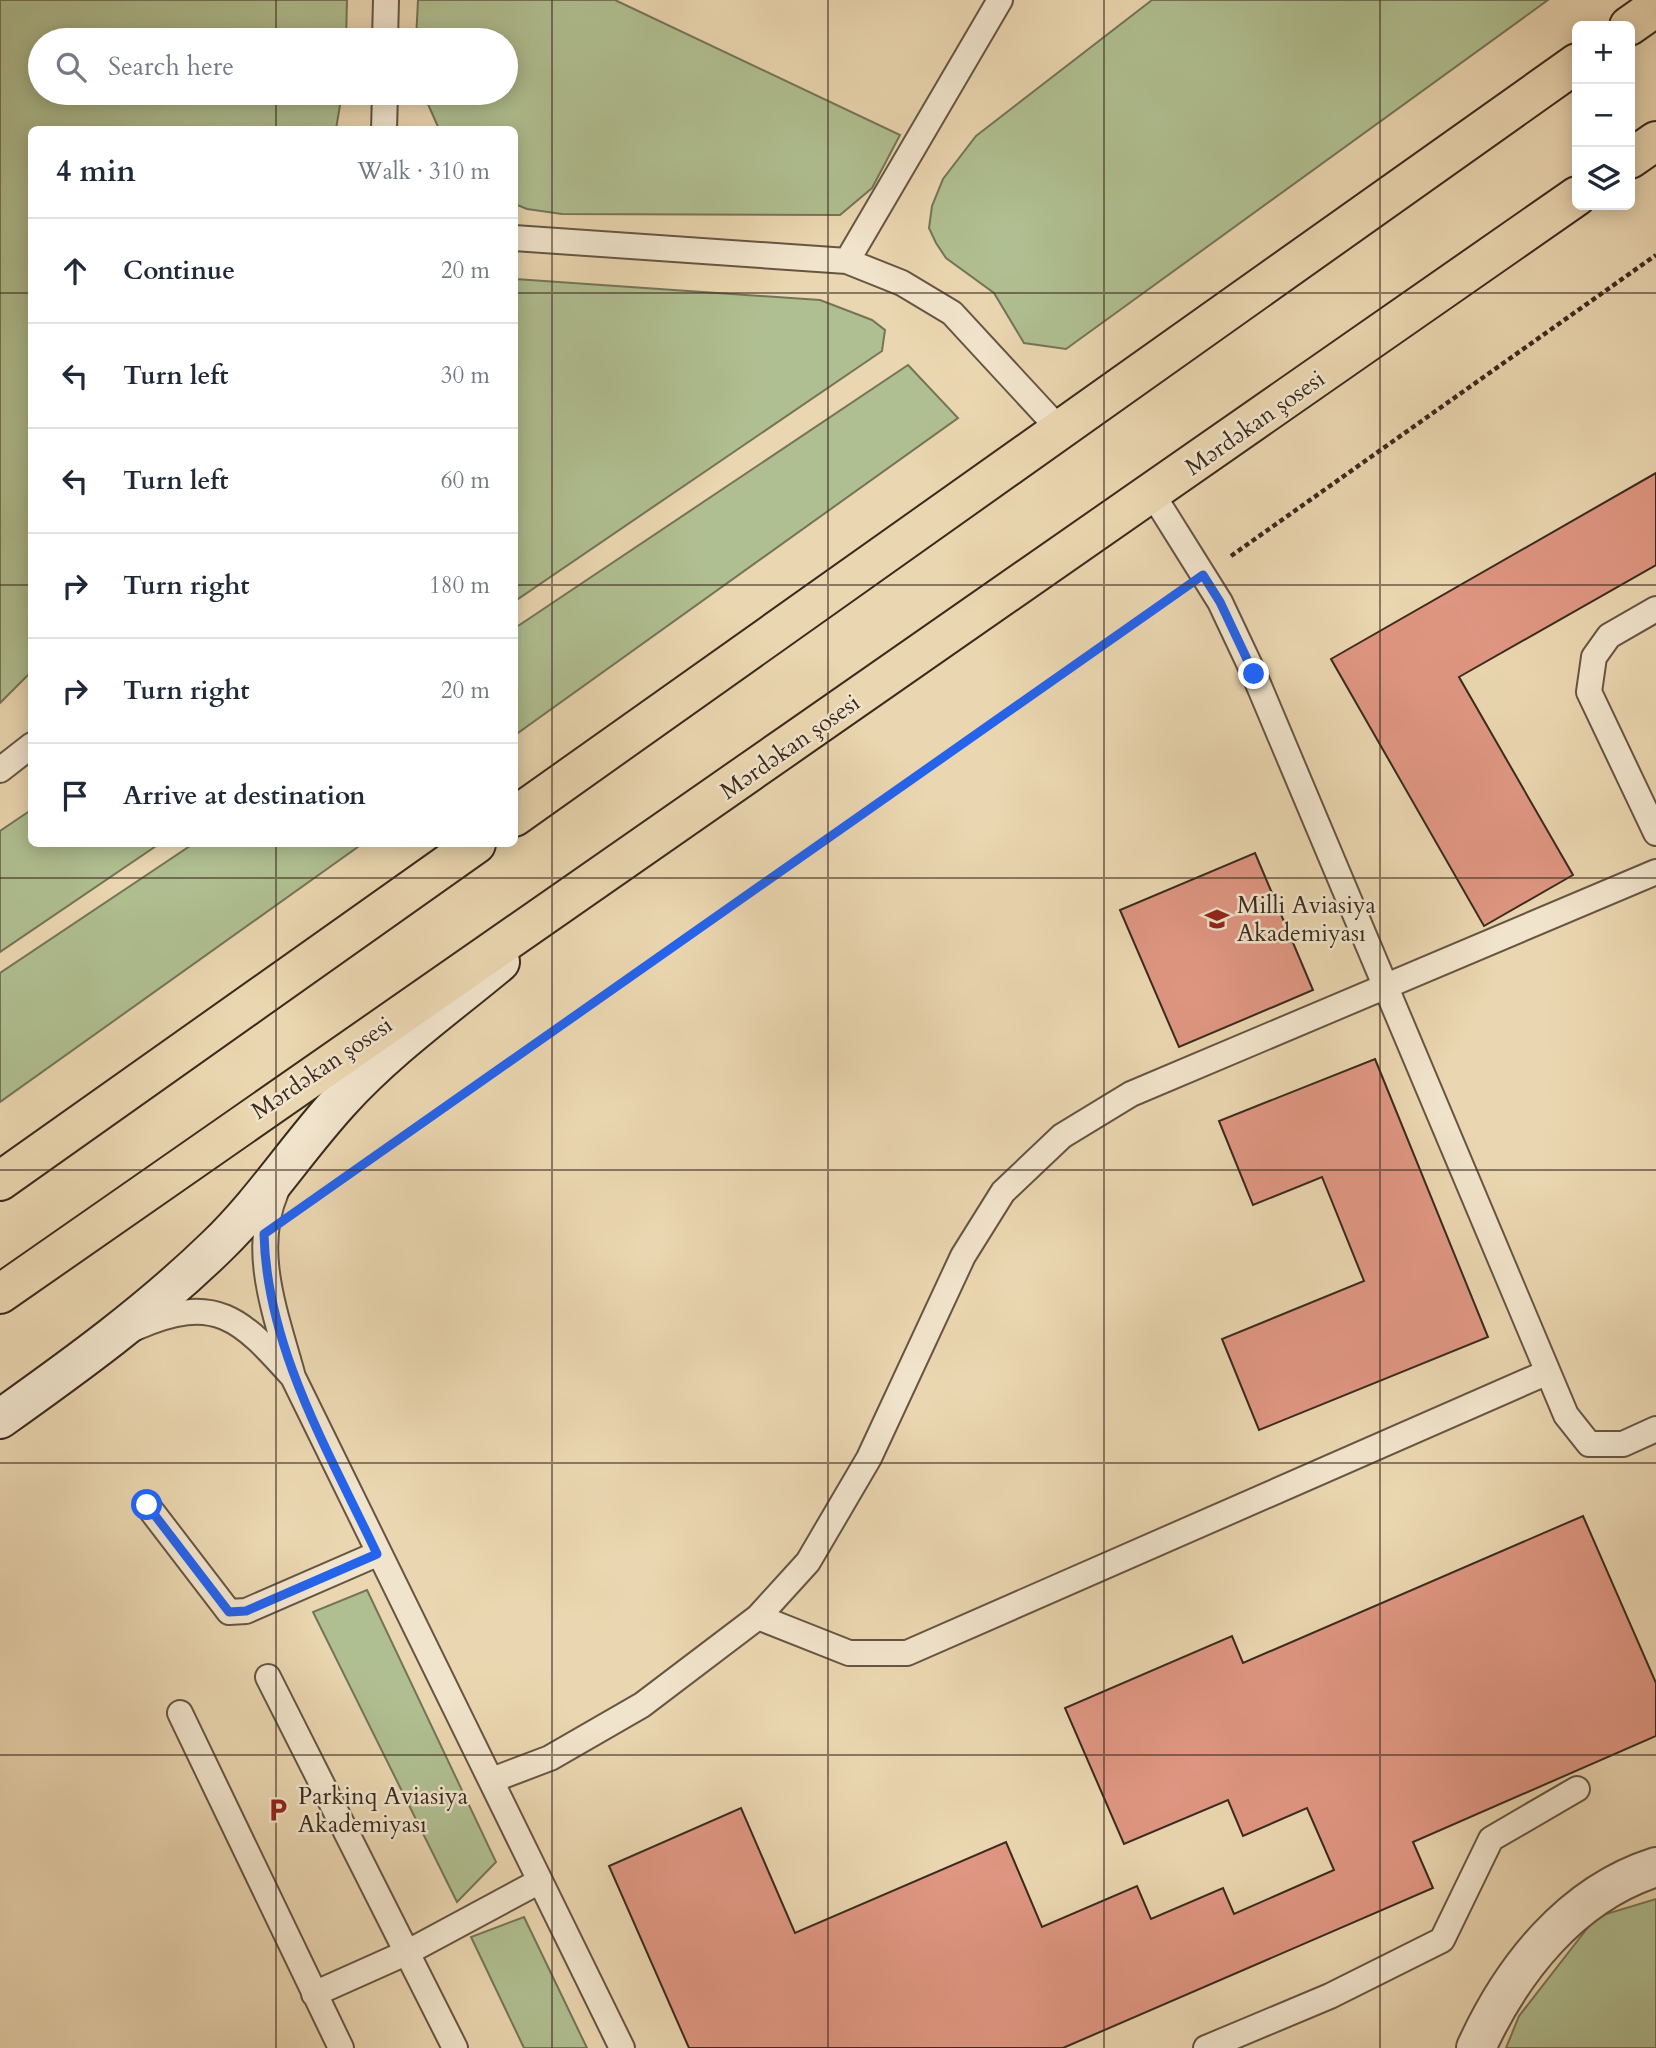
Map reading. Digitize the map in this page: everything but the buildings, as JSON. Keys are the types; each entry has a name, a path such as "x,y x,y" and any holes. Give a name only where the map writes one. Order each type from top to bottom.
{"highway":[{"path":"1635,22 1656,7"},
{"path":"518,814 1572,67"},
{"path":"1635,156 1656,141"},
{"name":"Mərdəkan şosesi","path":"0,1294 1153,495 1572,200"},
{"path":"0,1181 473,847"}],"street":[{"path":"0,1419 116,1337 219,1245 364,1076 602,876"},
{"path":"1476,2048 1521,1969 1559,1926 1585,1901 1618,1882 1656,1867"}],"lane":[{"path":"386,0 386,28"},
{"path":"847,261 1000,0"},
{"path":"384,126 385,105"},
{"path":"518,238 847,261 902,283 952,313 1061,431"},
{"path":"1153,495 1220,602 1254,674 1566,1415 1589,1444 1623,1444 1656,1429"},
{"path":"1656,609 1609,636 1594,657 1589,692 1656,833"},
{"path":"0,770 28,748"},
{"path":"492,1780 550,1758 642,1704 758,1617 808,1562 869,1458 964,1256 1003,1192 1062,1136 1131,1094 1656,872"},
{"path":"288,1165 269,1207 264,1234 270,1293 293,1377 377,1554 492,1780 622,2048"},
{"path":"116,1337 153,1320 210,1313 234,1320 253,1333 293,1377"},
{"path":"758,1617 849,1653 907,1653 1548,1372"},
{"path":"147,1505 229,1612 246,1611 377,1554"},
{"path":"268,1677 455,2048"},
{"path":"180,1713 341,2048"},
{"path":"1206,2048 1329,1996 1442,1940 1491,1839 1577,1788"},
{"path":"314,1994 408,1952 540,1881"}],"path":[{"path":"264,1234 1656,255"}],"green space":[{"path":"0,0 347,0 346,28 28,28 28,105 340,105 336,126 28,126 28,675 0,703"},
{"path":"418,0 615,0 900,135 872,188 840,215 562,214 527,209 518,205 518,126 438,126 428,105 518,105 518,28 417,28"},
{"path":"1152,0 1548,0 1066,349 1024,343 994,293 946,258 929,228 932,206 943,179 976,136"},
{"path":"518,279 820,300 872,320 885,330 882,351 518,599"},
{"path":"908,365 958,418 518,733 518,626"},
{"path":"28,812 28,847 155,847 0,952 0,831"},
{"path":"189,847 358,847 0,1102 0,973"},
{"path":"367,1590 496,1862 457,1902 313,1612"},
{"path":"1656,1899 1656,2048 1506,2048 1519,2016 1596,1917"},
{"path":"524,1917 587,2048 524,2048 471,1937"}],"place":[{"name":"Milli Aviasiya Akademiyası","path":"1217,919"},
{"name":"Parkinq Aviasiya Akademiyası","path":"278,1810"}],"route":[{"path":"147,1505 229,1612 246,1611 377,1554 293,1377 270,1293 264,1234 1203,575 1220,602 1254,674"}]}
